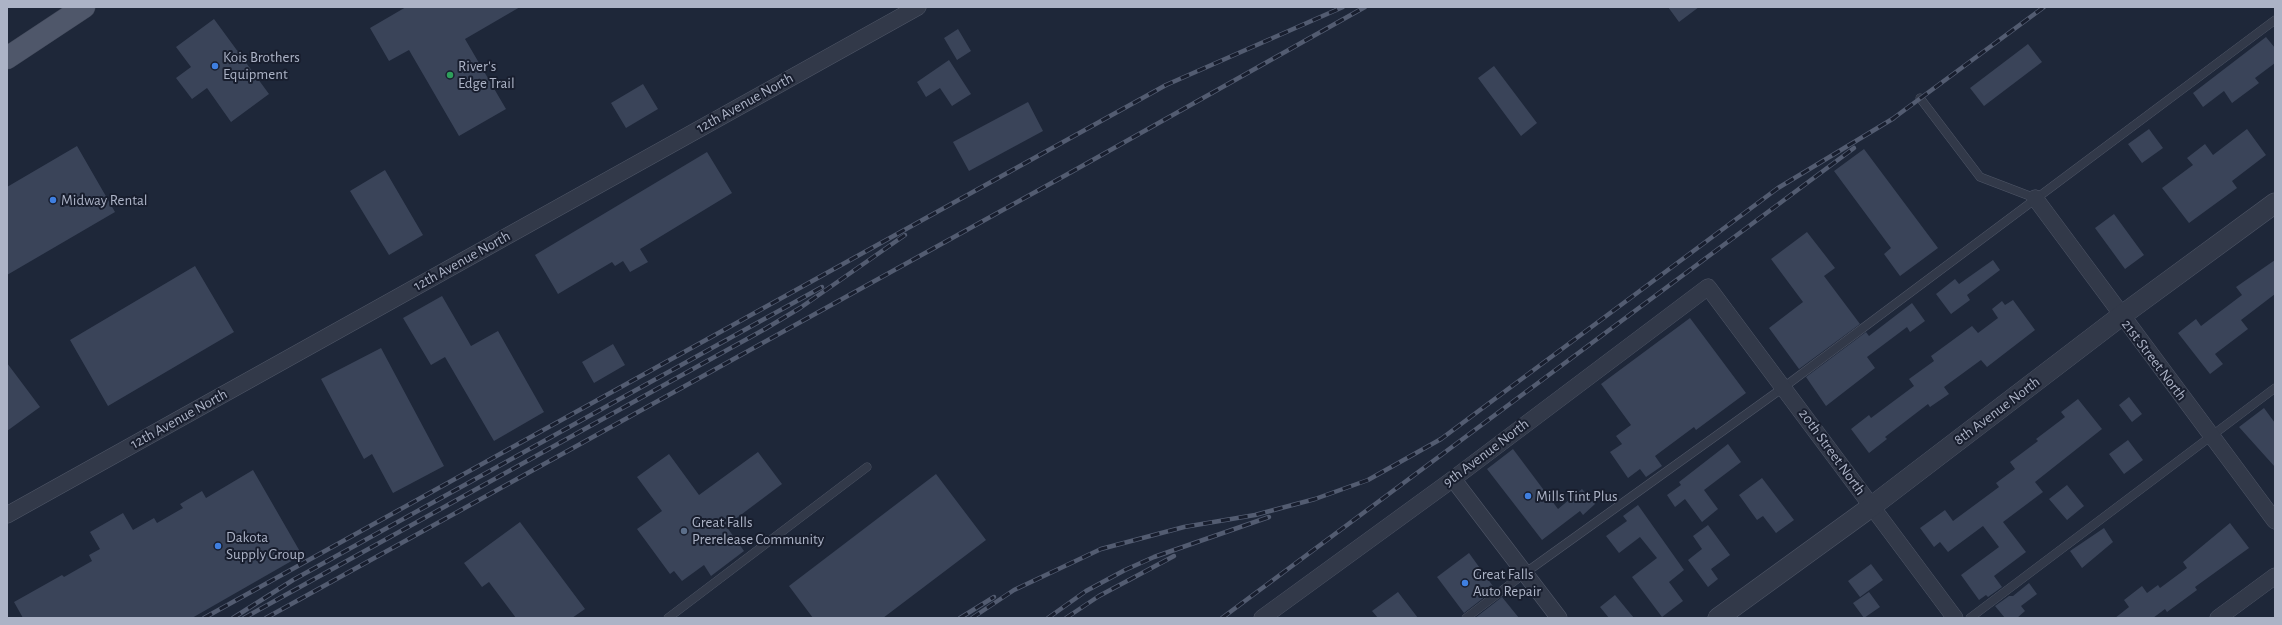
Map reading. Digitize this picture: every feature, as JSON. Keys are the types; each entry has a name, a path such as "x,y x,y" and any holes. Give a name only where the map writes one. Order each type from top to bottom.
{"main road":[{"path":"7,58 84,7"}],"street":[{"name":"12th Avenue North","path":"7,515 918,7"},
{"name":"21st Street North","path":"2035,198 2121,316 2275,521"},
{"name":"8th Avenue North","path":"1718,618 1871,507 2121,316 2275,203"},
{"name":"20th Street North","path":"1708,287 1784,387 1871,507 1956,618"},
{"name":"9th Avenue North","path":"1262,618 1453,478 1708,287"},
{"path":"1453,478 1559,618"},
{"path":"2218,618 2275,576"}],"lane":[{"path":"1466,618 1525,573 1784,387 2275,20"},
{"path":"1920,98 1980,177 2035,198"},
{"path":"1970,618 2275,388"},
{"path":"668,618 867,467"}],"building":[{"path":"406,7 520,7 465,39 506,109 459,136 409,50 389,61 370,28"},
{"path":"1668,7 1699,7 1679,22"},
{"path":"214,19 269,94 231,122 207,88 192,99 176,78 191,67 176,47"},
{"path":"958,29 971,51 957,60 944,38"},
{"path":"2266,37 2275,48 2275,63 2255,78 2259,83 2232,103 2224,91 2203,107 2193,93"},
{"path":"2028,44 2042,62 1984,106 1970,88"},
{"path":"949,60 971,94 952,106 940,88 926,97 917,82"},
{"path":"1494,66 1537,123 1521,136 1478,78"},
{"path":"643,84 658,109 626,128 611,103"},
{"path":"1028,102 1043,131 969,171 953,142"},
{"path":"2149,129 2163,148 2142,163 2128,144"},
{"path":"2247,129 2266,155 2232,181 2237,188 2189,223 2162,188 2193,165 2187,158 2205,144 2213,155"},
{"path":"77,146 115,212 7,275 7,187"},
{"path":"1864,149 1938,248 1900,276 1884,254 1891,248 1834,171"},
{"path":"707,152 732,193 640,249 648,262 630,272 623,261 615,266 612,262 558,294 535,255"},
{"path":"385,170 423,235 389,255 350,191"},
{"path":"2114,214 2144,255 2125,269 2095,228"},
{"path":"1807,232 1835,268 1824,276 1860,324 1799,369 1769,328 1803,302 1771,259"},
{"path":"1993,260 2000,270 1967,295 1970,300 1951,314 1936,294 1955,279 1959,284"},
{"path":"2275,260 2275,294 2241,320 2248,329 2215,354 2223,364 2210,374 2178,333 2196,319 2201,326 2242,295 2236,287"},
{"path":"195,266 234,332 108,406 70,340"},
{"path":"442,296 471,346 498,331 544,412 494,441 445,357 431,365 403,318"},
{"path":"2013,300 2035,330 1987,367 1981,360 1944,387 1949,394 1930,407 1928,404 1885,437 1887,439 1869,453 1851,429 1869,415 1871,418 1914,386 1909,379 1934,361 1931,356 1972,326 1978,333 1998,318 1992,309 2002,301 2005,305"},
{"path":"1912,303 1925,321 1910,332 1907,327 1867,357 1875,368 1826,406 1806,377 1866,332 1869,336"},
{"path":"1690,318 1746,393 1696,430 1694,427 1655,456 1662,466 1646,477 1640,469 1628,478 1610,452 1622,444 1616,436 1631,425 1601,384"},
{"path":"613,344 625,365 594,383 582,362"},
{"path":"381,348 444,466 393,493 372,454 364,459 321,379"},
{"path":"7,363 40,407 7,431"},
{"path":"2129,397 2142,414 2132,422 2119,405"},
{"path":"2078,399 2102,429 2035,482 2043,492 2003,522 2026,552 1994,576 2002,587 1988,597 1986,595 1979,600 1961,575 1999,547 1983,526 1948,552 1940,542 1934,547 1920,528 1945,510 1953,521 1999,487 1996,483 2015,469 2010,462 2038,441 2036,439 2065,417 2061,412"},
{"path":"2264,408 2275,423 2275,467 2239,427"},
{"path":"2128,440 2143,460 2124,474 2109,454"},
{"path":"1728,444 1741,462 1704,490 1718,509 1702,522 1685,499 1675,507 1667,495 1681,485 1679,482"},
{"path":"1513,449 1558,509 1582,489 1595,504 1583,515 1580,511 1542,540 1487,469"},
{"path":"758,452 782,484 726,526 744,551 711,576 704,565 682,581 674,571 670,574 637,529 662,511 637,477 669,454 699,495"},
{"path":"253,470 302,555 192,618 23,618 14,602 62,575 64,577 92,561 89,555 100,549 90,532 123,513 133,530 154,518 157,523 183,508 180,504 202,491 206,498"},
{"path":"936,474 986,540 883,618 813,618 789,586"},
{"path":"1762,478 1794,520 1776,533 1763,516 1757,520 1739,495"},
{"path":"2067,485 2084,506 2067,520 2049,499"},
{"path":"1638,505 1684,570 1669,582 1683,601 1662,617 1632,577 1657,558 1640,537 1619,553 1606,536 1627,521 1623,516"},
{"path":"520,522 585,609 572,618 516,618 489,582 482,587 464,563"},
{"path":"2230,523 2249,548 2195,587 2197,590 2167,612 2165,609 2153,618 2115,618 2129,607 2124,600 2142,586 2147,593 2158,585 2160,588 2187,568 2183,562"},
{"path":"1708,525 1730,555 1711,569 1718,579 1708,587 1688,560 1702,549 1693,536"},
{"path":"2104,528 2113,542 2082,568 2070,551"},
{"path":"1469,553 1495,589 1464,613 1437,577"},
{"path":"1871,564 1883,580 1860,597 1848,581"},
{"path":"2029,583 2037,594 2021,606 2025,611 2017,618 2005,618 1995,606 2009,596 2013,596"},
{"path":"1398,592 1418,618 1378,618 1372,611"},
{"path":"1869,592 1880,607 1864,618 1853,603"},
{"path":"1615,595 1634,618 1609,618 1600,607"},
{"path":"1502,597 1519,618 1475,618"}],"railway":[{"path":"204,618 1166,85 1343,7"},
{"path":"266,618 1066,175 1365,7"},
{"path":"1891,120 2044,7"},
{"path":"972,618 1014,590 1101,549 1184,527 1255,515 1315,499 1368,480 1441,439 1778,188 1894,118"},
{"path":"1222,618 1854,148"},
{"path":"244,618 765,329 800,308 905,235"},
{"path":"233,618 293,580 822,287"},
{"path":"1048,618 1086,591 1125,570 1154,557 1269,517"},
{"path":"1066,618 1099,596 1174,556"},
{"path":"960,618 994,597"}],"place":[{"name":"Kois Brothers Equipment","path":"215,66"},
{"name":"River's Edge Trail","path":"450,75"},
{"name":"Midway Rental","path":"53,200"},
{"name":"Mills Tint Plus","path":"1528,496"},
{"name":"Great Falls Prerelease Community","path":"684,531"},
{"name":"Dakota Supply Group","path":"218,546"},
{"name":"Great Falls Auto Repair","path":"1465,583"}]}
